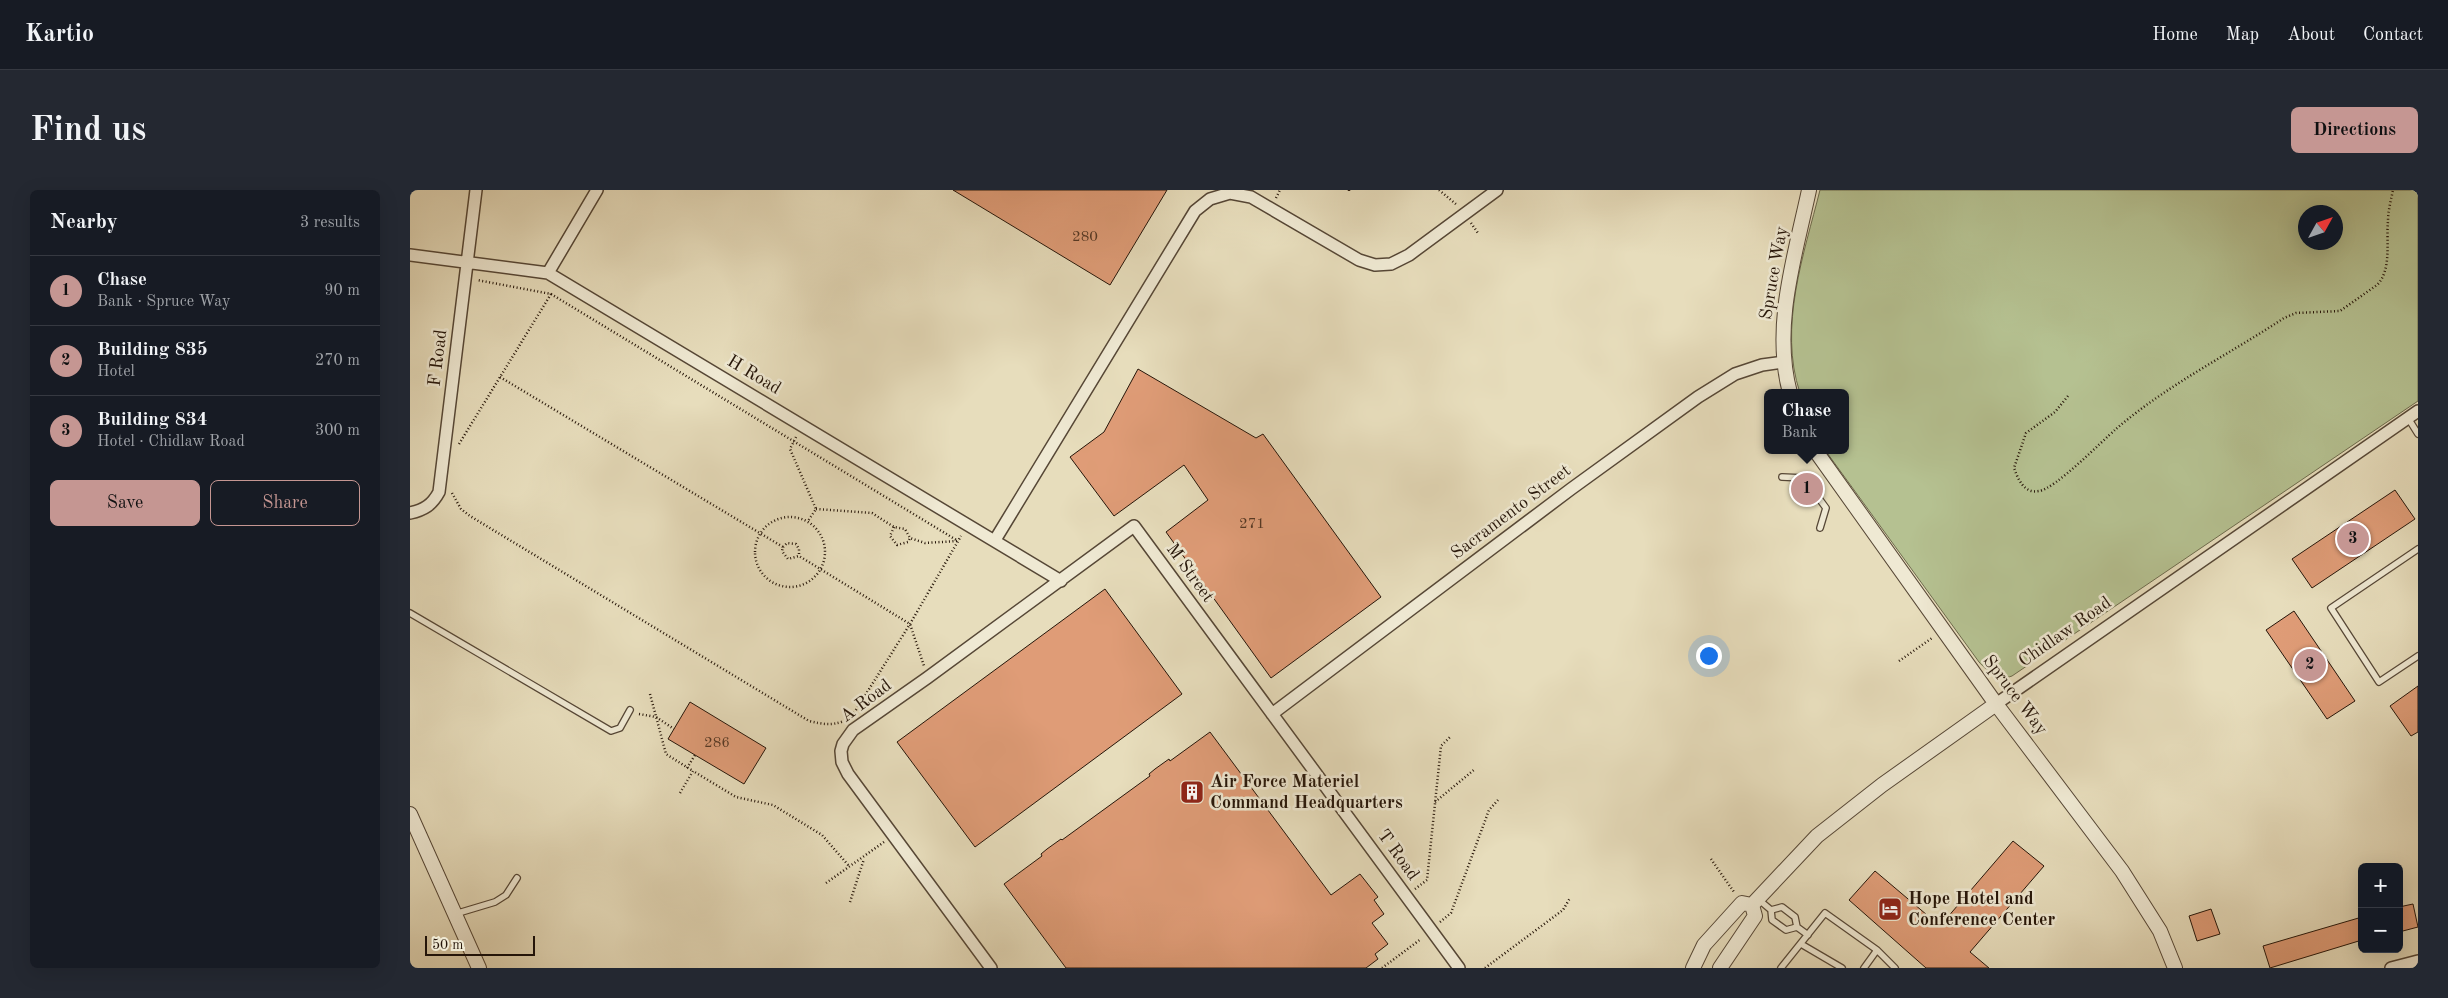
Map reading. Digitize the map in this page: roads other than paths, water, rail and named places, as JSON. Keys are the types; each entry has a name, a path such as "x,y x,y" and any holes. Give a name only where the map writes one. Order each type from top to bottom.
{"street":[{"name":"F Road","path":"410,513 422,510 433,503 439,492 476,190"},
{"path":"548,273 597,190"},
{"path":"995,540 1195,211 1210,200 1229,192 1251,197 1359,260 1375,264 1391,264 1409,255 1497,190"},
{"name":"Spruce Way","path":"1789,389 1784,362 1782,322 1809,190"},
{"name":"H Road","path":"410,255 548,273 969,524 1061,581"},
{"name":"Sacramento Street","path":"1272,714 1563,495 1698,397 1735,374 1762,365 1784,362"},
{"name":"Chidlaw Road","path":"1693,968 1704,945 1742,903 1755,902 1817,836 1850,809 2141,601 2418,411"},
{"name":"Spruce Way","path":"1818,454 1996,704 2122,871 2160,931 2175,968"},
{"name":"M Street","path":"1061,581 1134,526 1272,714"},
{"name":"A Road","path":"991,968 848,774 842,762 841,751 852,730 1061,581"},
{"name":"T Road","path":"1272,714 1460,968"},
{"path":"410,814 479,968"},
{"path":"1720,968 1755,916 1755,902"},
{"path":"2391,968 2418,961"}],"lane":[{"path":"2408,418 2418,434"},
{"path":"1782,477 1804,478 1826,508 1820,528"},
{"path":"2418,549 2331,608 2379,682 2418,656"},
{"path":"410,612 611,730 620,728 630,710"},
{"path":"455,914 495,902 506,894 517,878"},
{"path":"1755,902 1771,910 1782,907 1795,917 1798,927 1808,935"},
{"path":"1771,910 1772,920 1786,930 1798,927"},
{"path":"1781,968 1825,913 1876,950 1894,968"},
{"path":"1801,944 1842,968"},
{"path":"1864,968 1876,950"}],"place":[{"name":"Chase","path":"1807,489"},
{"name":"Building 834","path":"2353,539"},
{"name":"Building 835","path":"2310,665"},
{"name":"Air Force Materiel Command Headquarters","path":"1192,792"},
{"name":"Hope Hotel and Conference Center","path":"1890,909"}]}
